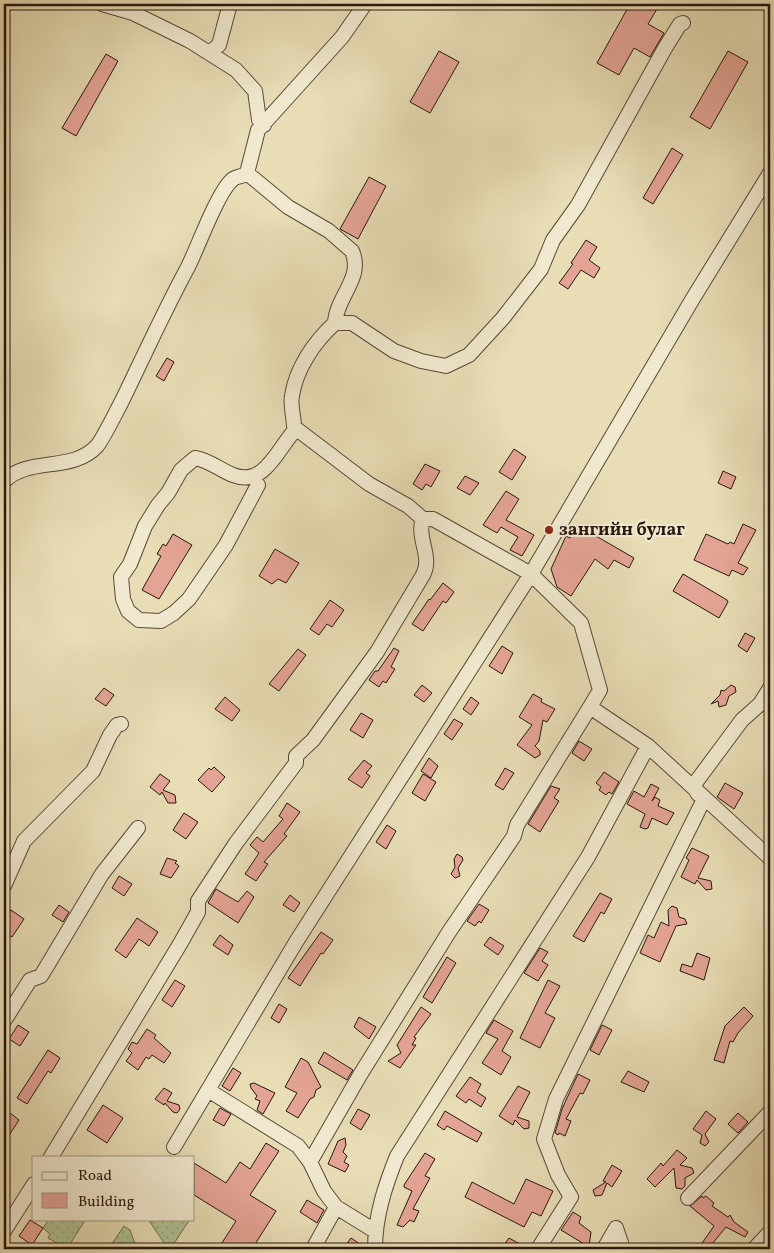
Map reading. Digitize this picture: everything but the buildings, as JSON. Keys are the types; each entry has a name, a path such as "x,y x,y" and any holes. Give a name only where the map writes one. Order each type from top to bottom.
{"street":[{"path":"102,4 133,13 209,52 236,70 255,91 259,120 264,124"},
{"path":"209,52 218,45 230,4"},
{"path":"247,173 258,130 342,37 365,4"},
{"path":"335,323 352,323 404,356 446,366 469,355 494,328 541,269 553,240 578,205 665,48 680,24 683,23"},
{"path":"247,173 288,207 329,230 352,252 354,276 336,311 335,323 314,345 297,378 291,397 294,427 296,430 312,438 369,484 408,506 424,519 433,519 530,574 581,623 600,690 517,825 514,836 449,932 360,1075 310,1162"},
{"path":"4,481 28,467 78,460 97,446 129,390 162,314 188,266 220,199 234,179 247,173"},
{"path":"174,1147 296,942 530,574 692,300 770,173"},
{"path":"258,485 226,545 189,599 174,613 161,621 148,622 135,618 128,610 123,598 121,577 130,564 145,526 168,493 180,470 195,458 206,459 215,467 239,477 254,476 274,460 289,436 296,430"},
{"path":"52,1156 180,944 198,912 198,901 236,843 282,784 296,763 296,756 313,740 377,652 423,575 428,566 421,526 424,519"},
{"path":"701,797 693,786 742,720 760,704 770,688"},
{"path":"590,707 648,746 701,797 770,858"},
{"path":"4,886 24,841 93,771 110,735 117,725 121,724"},
{"path":"375,1249 375,1231 386,1184 397,1156 588,857 648,746"},
{"path":"538,1249 571,1197 558,1175 544,1139 556,1099 701,797"},
{"path":"4,1021 30,980 41,976 102,874 138,828"},
{"path":"208,1090 298,1146 310,1162 324,1190 336,1208 375,1231"},
{"path":"688,1198 770,1112"},
{"path":"4,1231 32,1187"},
{"path":"313,1249 336,1208"},
{"path":"604,1249 616,1228 623,1249"},
{"path":"754,1249 770,1232"}],"green space":[{"path":"48,1220 81,1220 84,1222 67,1249 48,1238 50,1234 43,1228"},
{"path":"149,1220 189,1220 171,1248 168,1249"},
{"path":"124,1226 130,1230 137,1249 109,1248"}],"place":[{"name":"зангийн булаг","path":"549,530"}]}
